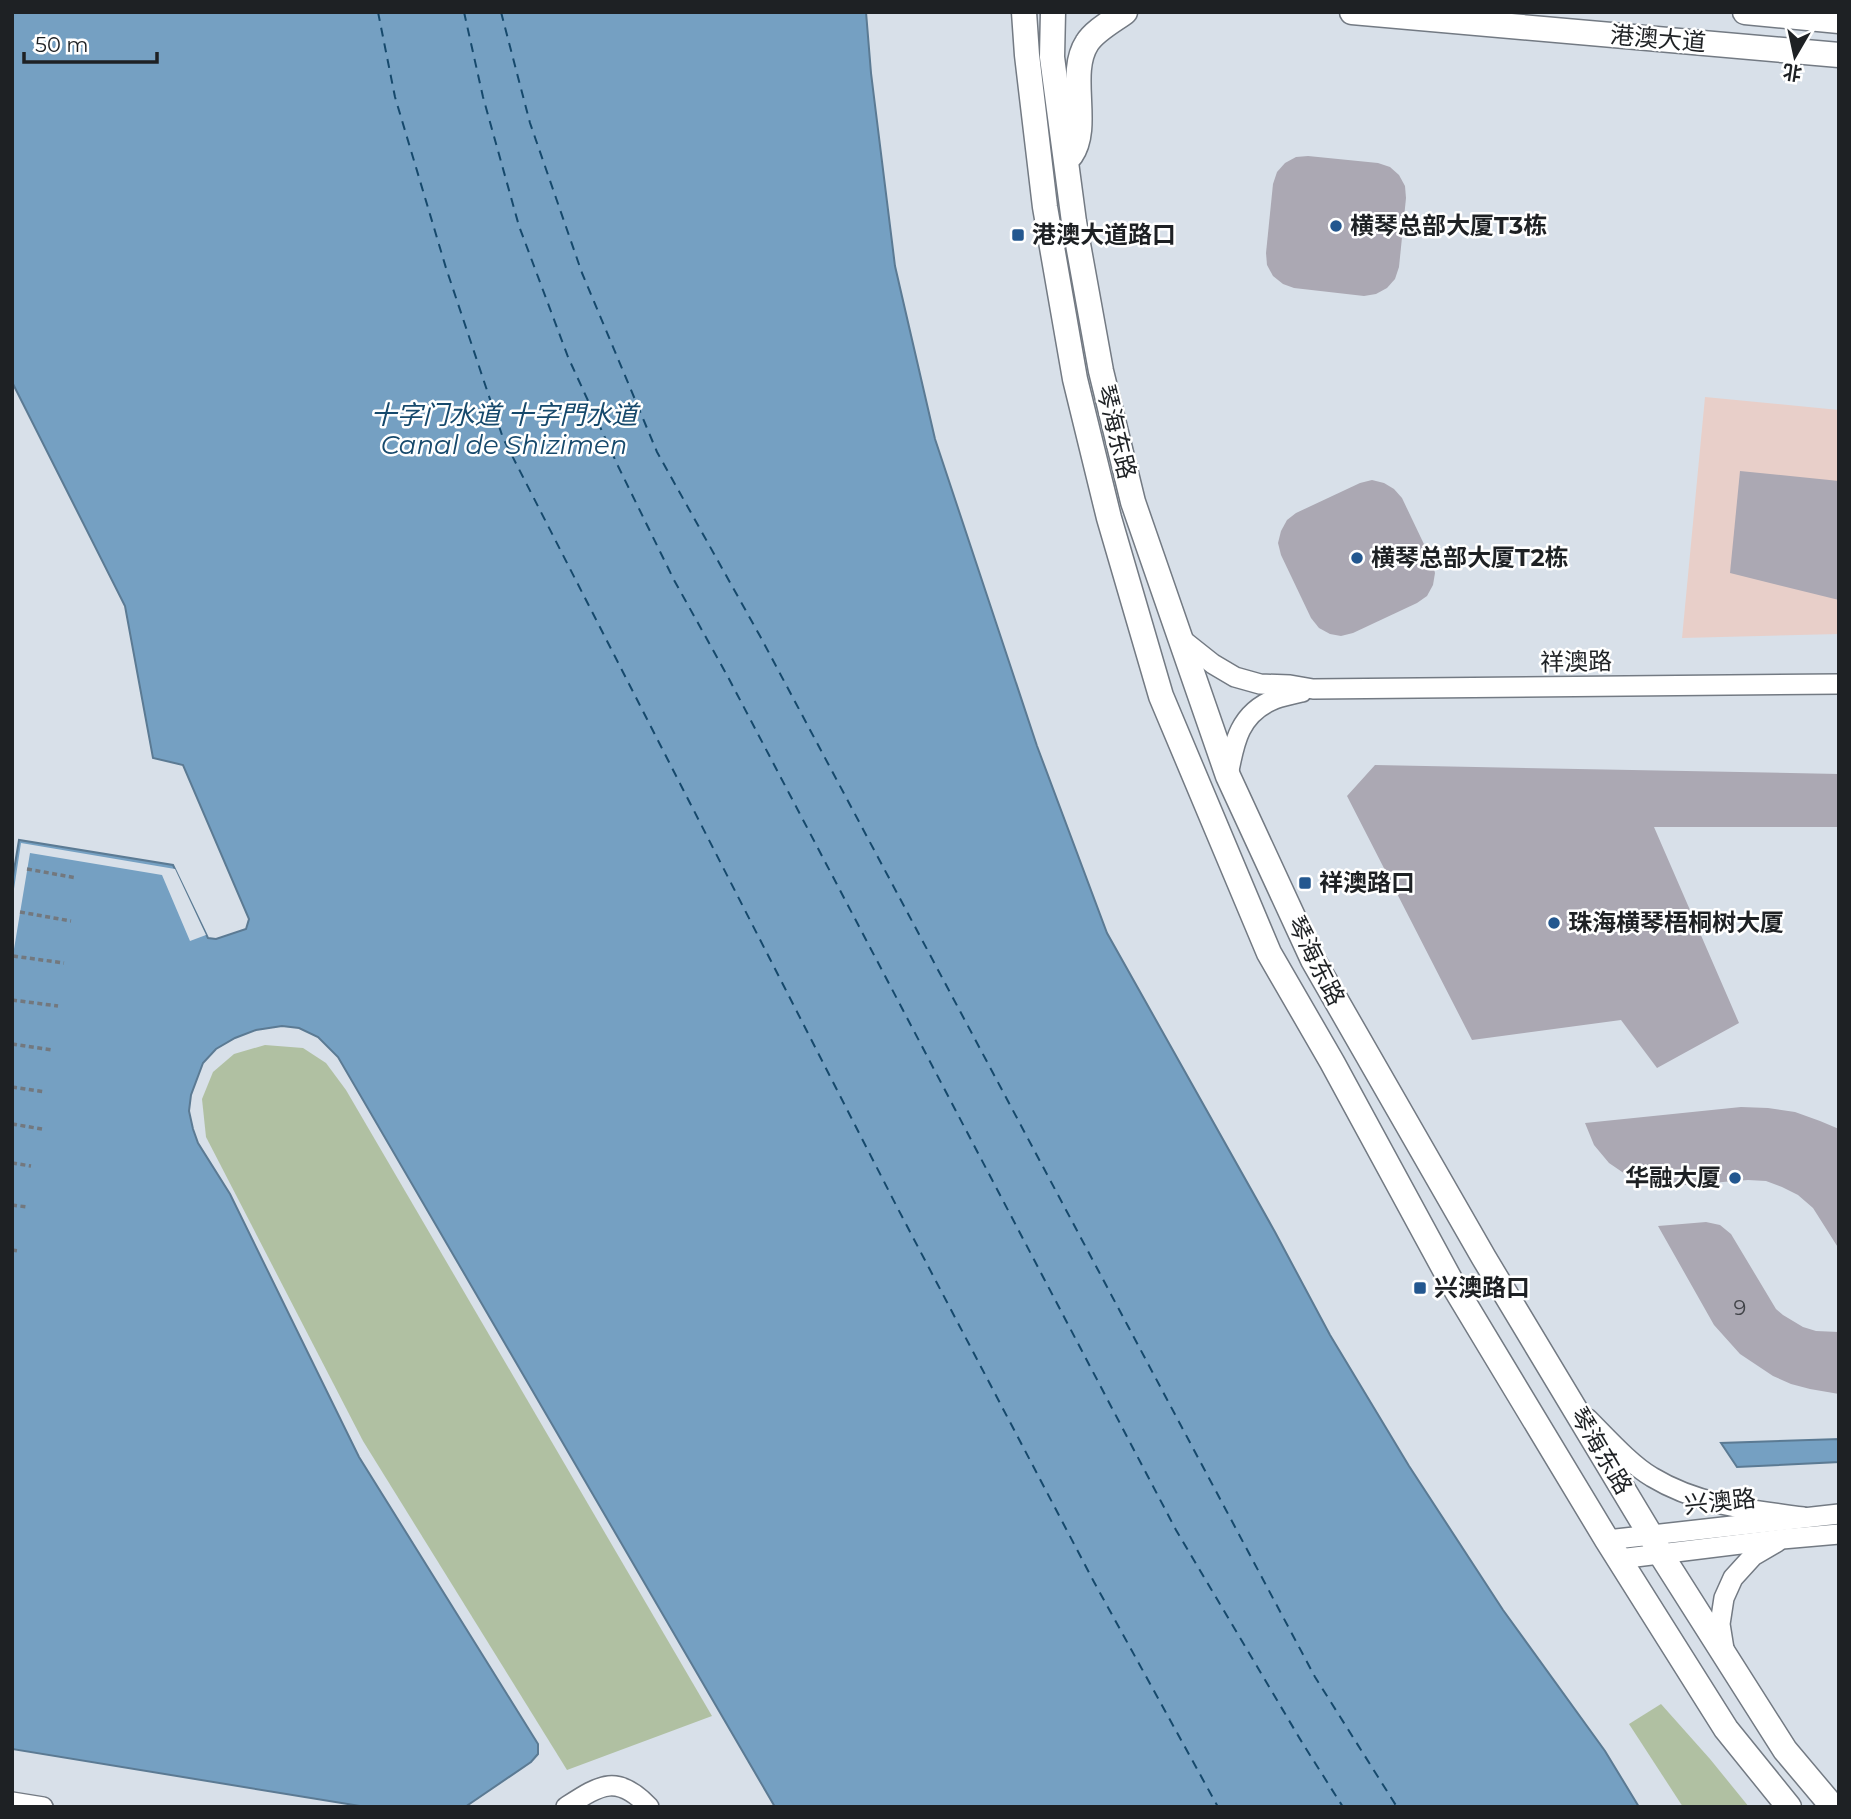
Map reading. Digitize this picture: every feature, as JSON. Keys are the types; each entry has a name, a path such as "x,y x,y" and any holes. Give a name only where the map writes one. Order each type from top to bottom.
{"main road":[{"name":"琴海东路","path":"1024,12 1045,207 1075,379 1109,518 1161,696 1269,953 1332,1062 1452,1283 1613,1550 1726,1729 1789,1807"},
{"name":"琴海东路","path":"1053,12 1052,57 1074,222 1101,371 1133,502 1228,776 1312,960 1483,1258 1725,1657 1785,1750 1833,1807"},
{"path":"1066,162 1075,149 1079,120 1079,66 1087,42 1125,12"},
{"name":"港澳大道","path":"1352,12 1839,55"},
{"path":"1745,12 1839,21"}],"street":[{"name":"祥澳路","path":"1178,636 1213,664 1235,677 1260,684 1313,689 1839,684"},
{"name":"祥澳路","path":"1228,776 1233,746 1243,723 1259,707 1274,699 1313,689"},
{"path":"1573,1405 1650,1476 1683,1494 1729,1507 1802,1517"},
{"name":"兴澳路","path":"1613,1550 1802,1517 1839,1514"},
{"name":"兴澳路","path":"1655,1544 1839,1534"},
{"path":"1725,1657 1720,1624 1724,1598 1733,1578 1753,1556 1782,1539"},
{"path":"565,1807 590,1791 605,1786 627,1788 649,1807"},
{"path":"12,1802 43,1807"}],"path":[{"path":"27,869 77,878"},
{"path":"20,912 71,921"},
{"path":"13,956 64,963"},
{"path":"12,1000 58,1006"},
{"path":"12,1044 52,1050"},
{"path":"12,1087 45,1092"},
{"path":"12,1124 42,1129"},
{"path":"12,1163 31,1166"},
{"path":"12,1205 27,1208"},
{"path":"12,1250 19,1251"}],"shaded area":[{"path":"1705,397 1839,410 1839,634 1682,638"}],"green space":[{"path":"265,1045 303,1048 326,1063 346,1090 712,1716 567,1770 363,1441 206,1137 202,1099 213,1072 234,1054"},
{"path":"1661,1704 1749,1807 1683,1807 1629,1724"}],"water":[{"name":"十字门水道 十字門水道 Canal de Shizimen","path":"12,12 866,12 895,266 935,439 1037,746 1107,933 1330,1335 1409,1466 1503,1610 1605,1751 1639,1807 775,1807 338,1057 318,1037 299,1028 282,1026 256,1030 235,1038 216,1049 203,1063 191,1095 189,1111 193,1129 198,1143 230,1194 359,1457 538,1744 538,1754 531,1762 465,1807 366,1807 12,1749 12,882 19,840 173,865 208,938 216,939 246,929 249,919 183,765 153,758 125,606 12,382"},
{"path":"1839,1439 1839,1462 1737,1467 1721,1443"}],"pier":[{"path":"21,843 175,869 206,935 190,941 162,875 30,853 12,961 12,902"}],"building":[{"name":"横琴总部大厦T3栋","path":"1296,157 1378,163 1390,167 1399,175 1405,186 1399,267 1395,279 1387,288 1376,294 1364,296 1294,288 1273,276 1267,265 1273,184 1277,172 1285,163"},
{"path":"1740,471 1839,481 1839,600 1730,573"},
{"name":"横琴总部大厦T2栋","path":"1372,480 1394,489 1402,498 1432,561 1435,573 1433,585 1427,596 1417,603 1353,633 1341,636 1330,634 1319,628 1311,618 1281,555 1278,543 1281,531 1287,520 1296,513"},
{"name":"珠海横琴梧桐树大厦","path":"1375,765 1839,774 1839,827 1654,827 1739,1023 1657,1068 1621,1020 1472,1040 1347,796"},
{"name":"华融大厦","path":"1741,1107 1795,1112 1839,1129 1839,1249 1813,1208 1798,1195 1782,1187 1766,1181 1748,1180 1672,1186 1649,1184 1628,1176 1609,1163 1594,1145 1585,1123"},
{"name":"华融大厦","path":"1706,1222 1720,1225 1731,1234 1776,1309 1783,1315 1816,1331 1839,1332 1839,1394 1791,1384 1773,1376 1740,1354 1714,1325 1658,1226"}],"ferry route":[{"path":"378,12 395,97 446,268 503,438 897,1207 1094,1582 1218,1807"},
{"path":"464,12 483,97 519,226 568,357 618,466 674,580 728,677 1176,1530 1343,1807"},
{"path":"501,12 530,123 582,273 657,452 760,636 1315,1677 1397,1807"}],"place":[{"name":"横琴总部大厦T3栋","path":"1336,226"},
{"name":"港澳大道路口","path":"1018,235"},
{"name":"横琴总部大厦T2栋","path":"1357,558"},
{"name":"祥澳路口","path":"1305,883"},
{"name":"珠海横琴梧桐树大厦","path":"1554,923"},
{"name":"华融大厦","path":"1735,1178"},
{"name":"兴澳路口","path":"1420,1288"}]}
